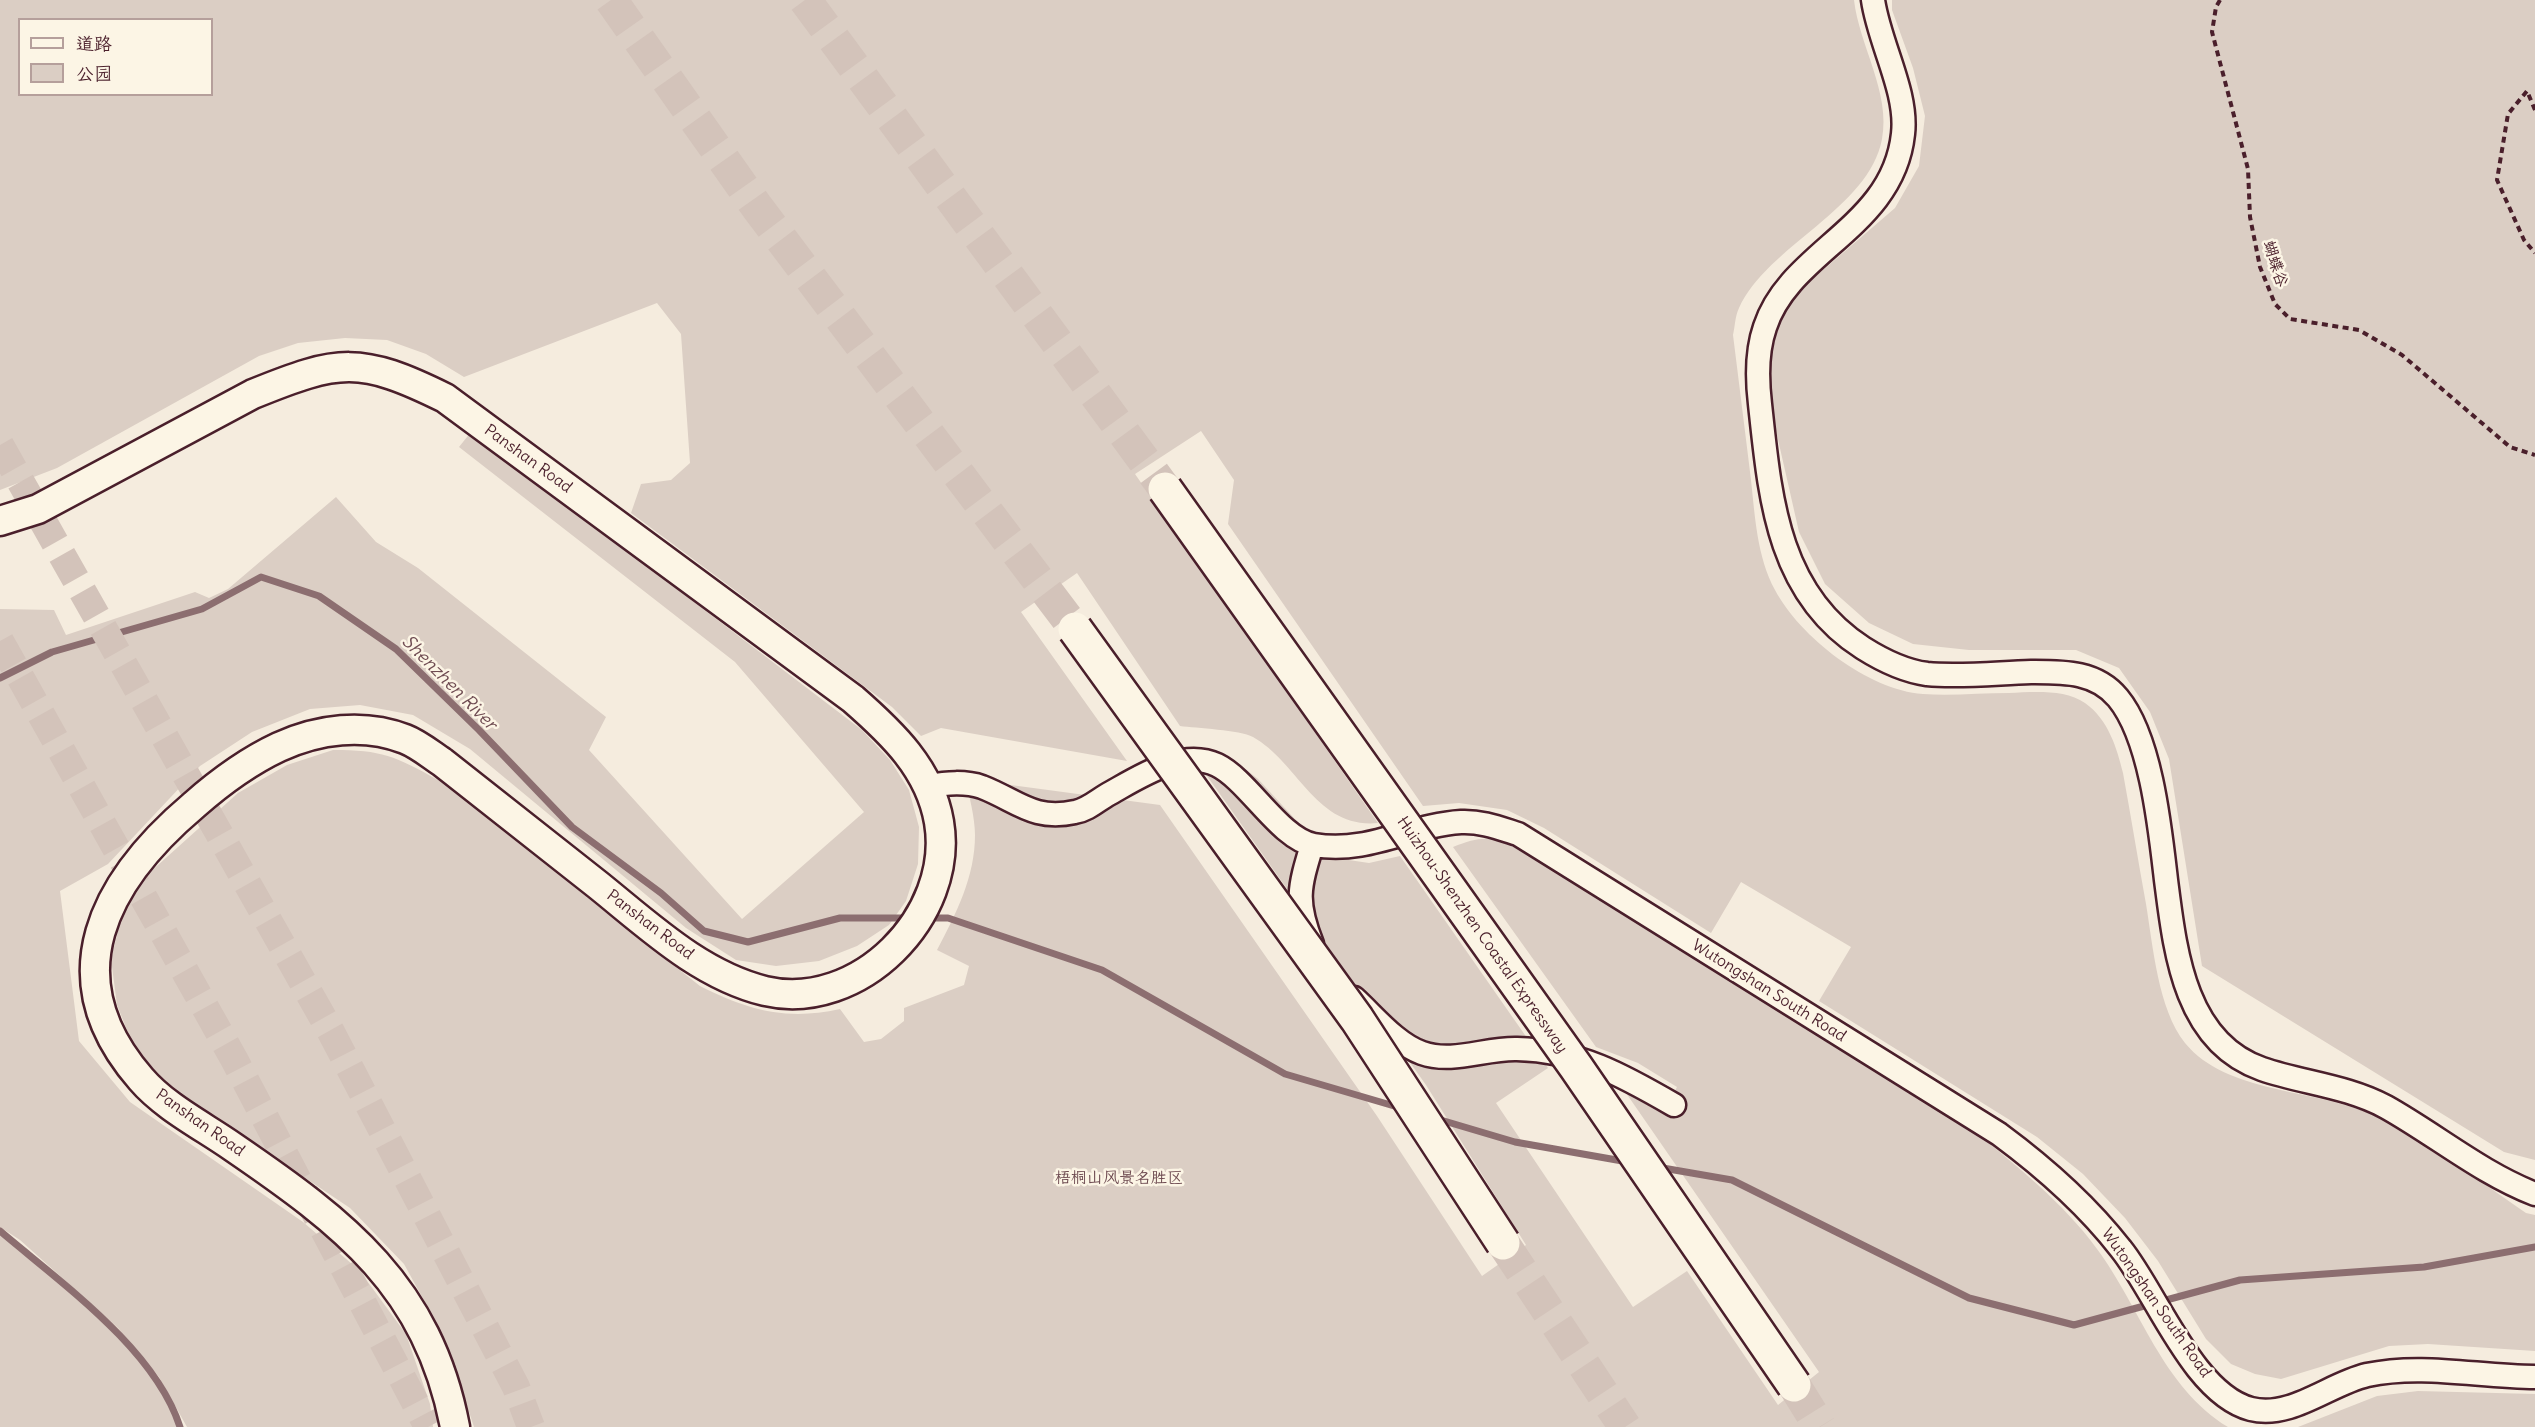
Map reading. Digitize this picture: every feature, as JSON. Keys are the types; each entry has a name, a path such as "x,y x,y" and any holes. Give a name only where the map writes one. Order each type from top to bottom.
{"highway":[{"name":"Huizhou-Shenzhen Coastal Expressway","path":"1166,489 1576,1067 1794,1385"},
{"path":"1075,629 1357,1019 1503,1243"}],"main road":[{"name":"Panshan Road","path":"0,521 39,509 253,394 318,370 349,365 380,370 445,398 853,699 885,727 912,758 928,786 939,823 939,859 930,895 909,932 875,965 852,980 826,990 797,995 767,991 734,981 684,953 442,762 406,739 372,730 336,730 293,740 258,757 218,784 178,818 144,853 124,879 99,933 94,969 106,1027 120,1053 143,1082 169,1104 302,1194 382,1267 406,1298 426,1334 441,1373 454,1427"}],"street":[{"path":"1873,0 1877,26 1902,105 1904,132 1897,162 1887,186 1870,209 1802,272 1779,300 1765,325 1759,357 1759,400 1778,527 1789,562 1805,593 1826,618 1849,639 1876,656 1902,668 1927,674 2061,672 2084,675 2103,684 2118,698 2133,722 2143,749 2161,838 2172,927 2181,966 2202,1021 2218,1042 2237,1058 2262,1069 2357,1094 2386,1107 2509,1184 2535,1194"},
{"path":"928,786 950,783 981,787 1030,812 1057,816 1081,811 1173,762 1195,759 1217,765 1294,836 1312,845 1299,888 1304,924 1317,957 1338,983 1395,1036 1421,1053 1447,1057 1516,1048 1570,1056 1613,1070 1674,1105"},
{"name":"Wutongshan South Road","path":"1312,845 1373,843 1461,822 1486,824 1518,834 2026,1154 2065,1186 2123,1251 2174,1333 2211,1382 2231,1399 2250,1409 2272,1411 2294,1405 2343,1383 2392,1371 2415,1369 2535,1377"}],"path":[{"name":"蝴蝶谷","path":"2220,0 2216,7 2212,32 2248,169 2250,216 2260,267 2275,304 2289,320 2359,330 2402,355 2510,447 2535,454"},
{"path":"2535,110 2527,91 2508,114 2497,180 2524,240 2535,252"}],"green space":[{"path":"0,0 1854,0 1882,104 1884,122 1882,139 1873,164 1858,186 1839,207 1772,265 1753,286 1739,308 1733,335 1758,536 1764,564 1775,590 1786,608 1818,643 1859,672 1880,683 1923,694 2058,693 2085,703 2100,717 2121,763 2158,976 2168,1013 2185,1043 2203,1060 2247,1081 2349,1106 2373,1115 2413,1136 2526,1213 2535,1215 2535,1351 2428,1344 2389,1346 2281,1379 2255,1374 2231,1364 2206,1339 2158,1261 2125,1218 2083,1174 2037,1137 1819,1001 1851,947 1741,882 1711,933 1544,828 1507,810 1459,803 1423,806 1228,524 1234,480 1201,431 1135,474 1378,823 1357,822 1339,816 1323,805 1269,748 1253,737 1228,731 1180,726 1077,573 1021,612 1127,761 941,728 921,736 892,707 631,513 641,484 671,480 690,463 681,334 657,303 464,377 426,354 387,340 345,338 298,343 259,356 57,468 0,490"},
{"path":"1892,0 2535,0 2535,1160 2504,1152 2202,966 2169,759 2150,712 2119,668 2076,650 1969,650 1913,644 1869,623 1825,584 1799,532 1772,413 1770,361 1779,322 1801,289 1895,208 1919,166 1925,116 1913,68 1892,10"},
{"path":"471,432 862,730 890,760 909,790 919,827 918,864 906,901 889,925 857,946 819,961 776,966 736,960 686,928 470,749 413,715 360,705 310,709 252,732 200,766 108,864 60,891 79,1041 130,1102 303,1222 359,1270 406,1334 430,1404 433,1427 187,1427 159,1377 118,1328 20,1240 0,1227 0,609 54,610 66,635 195,592 209,598 228,589 336,497 376,542 418,568 606,717 589,750 742,919 864,812 735,662 459,447"},
{"name":"梧桐山风景名胜区","path":"333,750 364,751 388,756 438,780 700,986 751,1007 768,1011 802,1014 840,1009 864,1042 881,1039 904,1021 904,1008 964,985 969,966 937,950 963,895 972,866 975,828 966,779 1160,805 1377,1116 1482,1276 1526,1245 1426,1085 1195,759 1231,758 1258,779 1318,844 1342,859 1369,863 1400,856 1548,1068 1496,1103 1633,1307 1687,1271 1778,1405 1819,1372 1626,1093 1663,1114 1677,1087 1638,1063 1596,1047 1453,847 1478,839 1493,839 1509,843 1519,847 1972,1129 2038,1185 2084,1232 2113,1272 2169,1369 2205,1410 2228,1427 474,1427 445,1339 404,1264 350,1208 168,1086 135,1050 117,1005 111,959 122,915 148,874 238,793 287,765"},
{"path":"0,1232 116,1332 164,1391 177,1427 0,1427"},
{"path":"2418,1391 2535,1394 2535,1427 2298,1427 2377,1396"}],"waterway":[{"name":"Shenzhen River","path":"0,678 52,652 202,609 261,577 319,596 396,649 479,730 572,827 661,893 704,931 748,942 840,918 908,918"},
{"path":"925,918 948,918 1102,970 1285,1074 1401,1108"},
{"path":"1434,1118 1515,1142 1628,1162"},
{"path":"1657,1167 1732,1180 1969,1298 2074,1325 2240,1280 2424,1267 2535,1247"},
{"path":"0,1231 77,1295 128,1344 168,1398 180,1427"}],"tunnel":[{"path":"611,0 757,207 1075,629"},
{"path":"805,0 1165,489"},
{"path":"0,445 331,1032 516,1387 531,1427"},
{"path":"0,641 234,1059 428,1427"},
{"path":"1503,1243 1625,1427"},
{"path":"1794,1385 1820,1427"}]}
